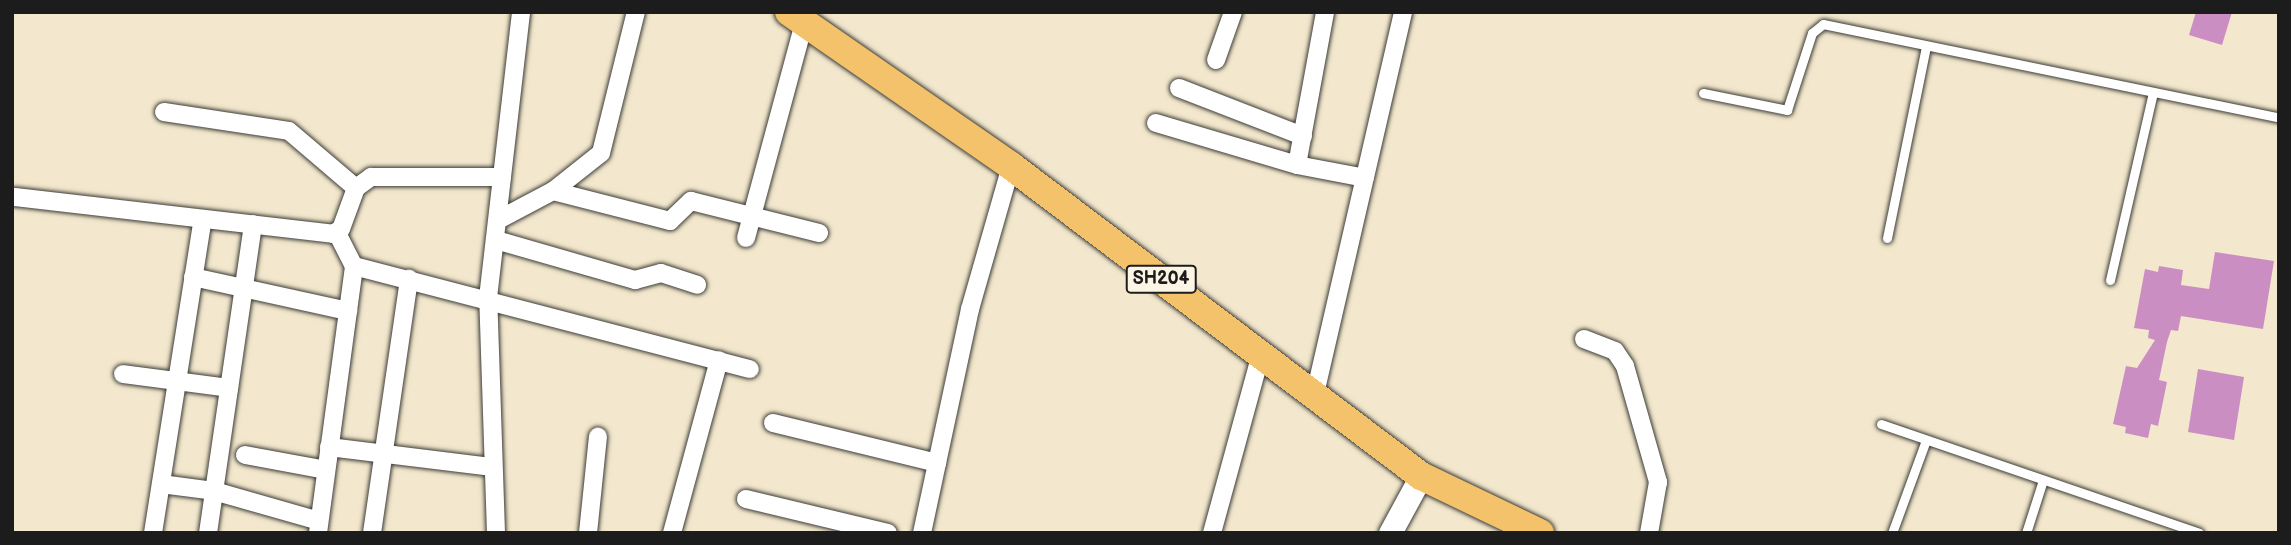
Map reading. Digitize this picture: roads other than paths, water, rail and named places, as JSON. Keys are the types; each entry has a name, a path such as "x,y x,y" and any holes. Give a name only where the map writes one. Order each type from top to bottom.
{"main road":[{"name":"SH204","path":"797,16 1012,166 1314,398 1421,476 1540,533"}],"street":[{"path":"496,533 488,298 521,12"},
{"path":"498,220 554,191 591,164 606,143 636,12"},
{"path":"1216,60 1233,12"},
{"path":"1297,165 1325,12"},
{"path":"1314,398 1403,12"},
{"path":"746,238 797,16"},
{"path":"1179,88 1303,136"},
{"path":"164,112 289,131 356,188"},
{"path":"1156,123 1297,165 1365,178"},
{"path":"922,533 970,309 1012,166"},
{"path":"337,233 356,188 371,177 502,177"},
{"path":"554,191 670,221 691,201 819,233"},
{"path":"15,197 337,233"},
{"path":"153,533 203,219"},
{"path":"208,533 253,224"},
{"path":"161,484 214,491 318,527 354,266 337,233"},
{"path":"496,240 635,280 661,273 697,285"},
{"path":"354,266 488,298 750,369"},
{"path":"194,277 348,311"},
{"path":"372,533 409,279"},
{"path":"1584,339 1615,351 1625,366 1658,482 1649,533"},
{"path":"1212,533 1261,355"},
{"path":"672,533 719,360"},
{"path":"123,374 229,388"},
{"path":"773,423 937,463"},
{"path":"589,533 598,437"},
{"path":"329,447 493,467"},
{"path":"245,455 326,470"},
{"path":"1390,533 1421,476"},
{"path":"746,499 888,533"}],"lane":[{"path":"1703,93 1787,110 1818,24 2279,118"},
{"path":"1887,238 1926,46"},
{"path":"2110,280 2153,93"},
{"path":"1881,424 2199,533"},
{"path":"1892,533 1926,440"},
{"path":"2026,533 2043,480"}]}
